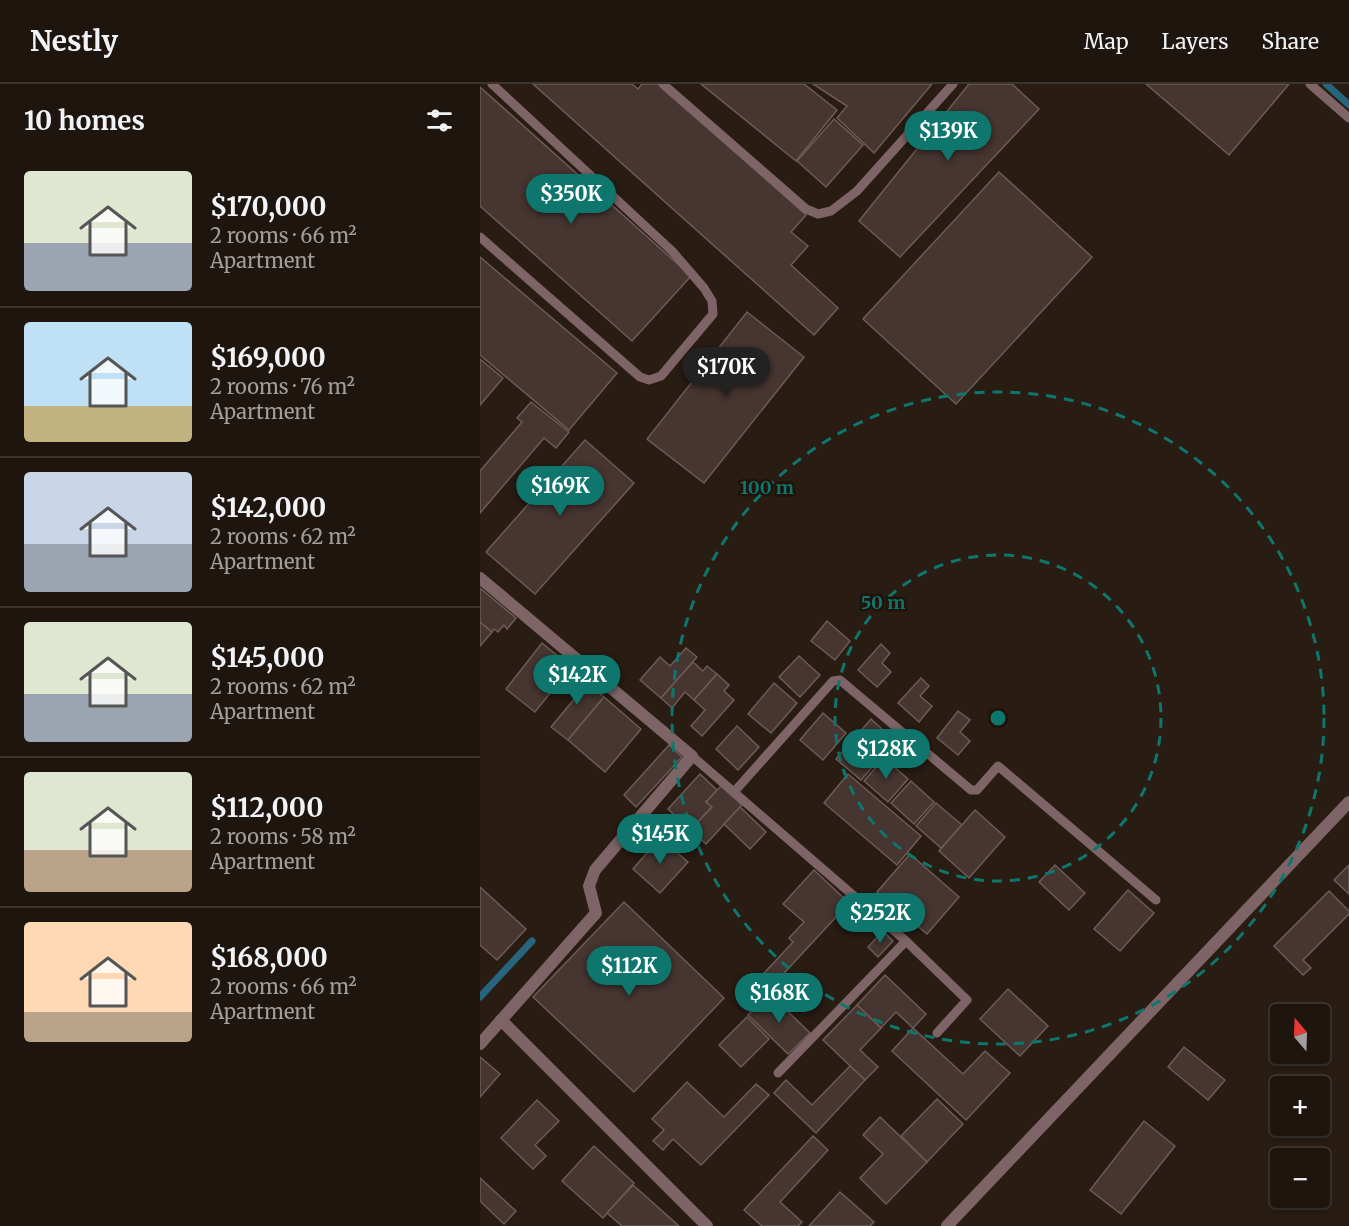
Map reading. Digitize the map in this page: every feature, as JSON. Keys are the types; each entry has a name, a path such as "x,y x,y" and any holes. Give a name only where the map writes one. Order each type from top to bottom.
{"street":[{"path":"480,578 692,756 596,870 589,886 596,913 480,1044"},
{"path":"947,1226 1349,802"},
{"path":"501,1020 707,1226"}],"lane":[{"path":"480,237 640,377 649,380 662,376 713,314 712,301 704,288 672,251 492,84"},
{"path":"663,84 806,209 818,214 831,211 857,191 953,84"},
{"path":"1310,84 1349,118"},
{"path":"734,792 833,681 840,680 971,790 977,790 998,766 1156,900"},
{"path":"692,756 906,940 967,1000 937,1033"},
{"path":"778,1073 906,940"}],"building":[{"path":"533,84 632,84 638,89 642,84 659,84 806,215 791,232 808,246 791,265 838,308 814,335"},
{"path":"701,84 804,84 837,110 796,161"},
{"path":"813,84 932,84 874,153 837,118 847,106"},
{"path":"969,84 1012,84 1039,109 900,257 859,221"},
{"path":"1146,84 1289,84 1229,155"},
{"path":"480,87 691,276 632,341 480,206"},
{"path":"834,119 863,145 826,187 797,161"},
{"path":"999,172 1092,257 956,404 863,319"},
{"path":"480,257 617,373 569,430 480,355"},
{"path":"747,312 804,357 704,483 647,439"},
{"path":"480,359 503,378 480,405"},
{"path":"531,402 569,432 556,448 544,438 480,513 480,471 522,422 517,418"},
{"path":"585,440 634,483 535,594 486,552"},
{"path":"480,588 516,618 507,629 504,625 498,632 494,629 492,632 480,622"},
{"path":"827,621 850,641 835,660 811,641"},
{"path":"480,622 492,632 480,646"},
{"path":"542,643 571,667 535,712 506,689"},
{"path":"881,644 890,653 882,663 891,672 877,687 858,670"},
{"path":"686,648 697,657 661,698 640,680 660,657 670,666"},
{"path":"799,656 820,675 800,697 779,677"},
{"path":"693,662 703,671 707,666 717,674 694,700 685,692 672,708 661,698"},
{"path":"572,671 604,697 568,740 551,727 576,697 562,684"},
{"path":"717,674 729,685 724,691 734,700 702,736 691,726 705,710 694,700"},
{"path":"921,678 929,686 920,696 932,706 919,722 898,703"},
{"path":"774,683 797,703 771,733 748,714"},
{"path":"604,697 641,729 605,772 568,740"},
{"path":"958,711 970,720 960,732 970,741 958,755 937,738"},
{"path":"823,713 846,733 823,760 800,740"},
{"path":"871,719 882,729 868,746 881,757 861,780 836,759"},
{"path":"737,726 759,747 738,770 716,749"},
{"path":"669,745 682,757 636,807 624,795"},
{"path":"884,758 908,779 888,802 864,781"},
{"path":"700,774 717,790 706,802 712,807 690,830 668,809"},
{"path":"848,774 921,836 897,865 824,803"},
{"path":"911,781 934,802 914,824 891,803"},
{"path":"721,786 742,805 706,844 690,830 712,807 706,802"},
{"path":"936,803 962,825 941,848 916,826"},
{"path":"740,807 766,832 750,849 724,824"},
{"path":"975,810 1005,837 969,878 939,851"},
{"path":"660,838 688,862 660,893 633,869"},
{"path":"910,854 959,897 927,934 877,892"},
{"path":"1055,865 1085,893 1069,910 1039,882"},
{"path":"1349,865 1349,894 1334,880"},
{"path":"814,870 849,903 761,998 742,980 747,975 755,983 793,942 789,938 804,922 783,904"},
{"path":"480,887 526,929 497,960 480,945"},
{"path":"1128,890 1154,913 1120,951 1094,929"},
{"path":"1329,891 1349,911 1349,914 1303,960 1311,968 1303,975 1274,946"},
{"path":"624,902 724,998 634,1092 533,997"},
{"path":"883,931 893,941 878,957 868,947"},
{"path":"885,975 926,1014 913,1028 896,1012 881,1028 857,1005"},
{"path":"1008,989 1048,1026 1020,1056 980,1019"},
{"path":"769,993 810,1033 788,1054 748,1015"},
{"path":"857,1005 881,1028 860,1050 878,1067 865,1080 823,1040"},
{"path":"747,1017 769,1039 741,1067 719,1045"},
{"path":"913,1028 963,1074 985,1051 1010,1073 966,1120 892,1051"},
{"path":"1184,1047 1225,1080 1208,1100 1168,1067"},
{"path":"480,1057 500,1074 480,1097"},
{"path":"850,1066 865,1080 816,1133 774,1093 786,1080 812,1105"},
{"path":"687,1082 724,1117 756,1084 769,1095 701,1165 673,1139 663,1150 653,1141 664,1130 652,1119"},
{"path":"937,1099 963,1124 927,1162 901,1136"},
{"path":"537,1100 559,1121 535,1145 546,1156 533,1169 501,1138"},
{"path":"880,1117 927,1162 886,1204 860,1178 883,1154 863,1135"},
{"path":"1144,1121 1175,1146 1121,1214 1090,1190"},
{"path":"813,1136 828,1150 780,1202 802,1222 798,1226 762,1226 744,1210"},
{"path":"594,1146 634,1183 603,1218 562,1181"},
{"path":"480,1178 516,1211 504,1224 480,1201"},
{"path":"633,1185 679,1226 622,1226 607,1213"},
{"path":"840,1192 874,1222 870,1226 809,1226"}],"waterway":[{"path":"1326,84 1349,105"},
{"path":"480,997 532,941"}]}
